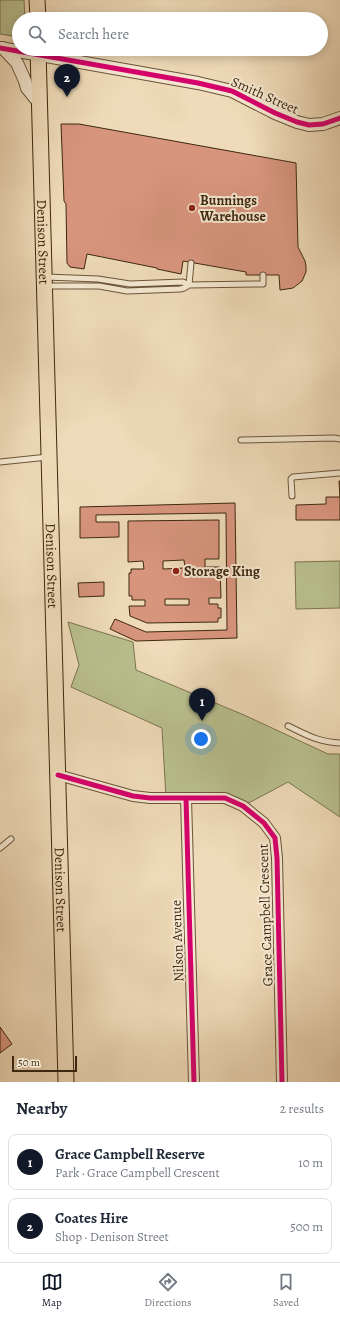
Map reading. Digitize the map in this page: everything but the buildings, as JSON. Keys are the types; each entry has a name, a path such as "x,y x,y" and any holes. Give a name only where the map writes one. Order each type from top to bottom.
{"main road":[{"path":"37,0 38,12"},
{"name":"Denison Street","path":"38,56 66,1082"}],"street":[{"name":"Smith Street","path":"1,48 12,49"},
{"path":"1,48 17,64 27,88 40,104"},
{"name":"Smith Street","path":"59,56 232,91 275,113 309,125 323,124 340,118"},
{"name":"Grace Campbell Crescent","path":"58,775 133,796 150,798 225,798 243,806 264,823 275,838 277,858 282,1082"},
{"name":"Nilson Avenue","path":"186,798 194,1082"}],"lane":[{"path":"189,285 191,263"},
{"path":"45,281 98,279 130,284 183,282 189,285 263,284 263,275"},
{"path":"45,281 99,286 127,291 180,289 189,285"},
{"path":"241,440 340,439"},
{"path":"0,462 49,456"},
{"path":"292,496 291,479 293,477 340,473"},
{"path":"288,726 315,739 340,743"},
{"path":"0,848 11,840"}],"green space":[{"path":"0,0 24,0 25,12 12,12 12,36 0,34"},
{"path":"340,561 340,608 296,609 295,562"},
{"path":"68,622 133,642 136,670 244,715 328,754 340,754 340,817 288,782 243,806 225,798 166,798 162,728 71,687 79,665"}],"cycle path":[{"path":"0,48 12,50"},
{"path":"45,56 198,83 232,91 275,113 309,125 323,124 340,118"},
{"path":"58,775 133,796 150,798 225,798 243,806 264,823 275,838 277,858 282,1082"},
{"path":"186,798 194,1082"}],"place":[{"name":"Coates Hire","path":"67,97"},
{"name":"Bunnings Warehouse","path":"192,208"},
{"name":"Storage King","path":"176,571"},
{"name":"Grace Campbell Reserve","path":"202,721"}]}
